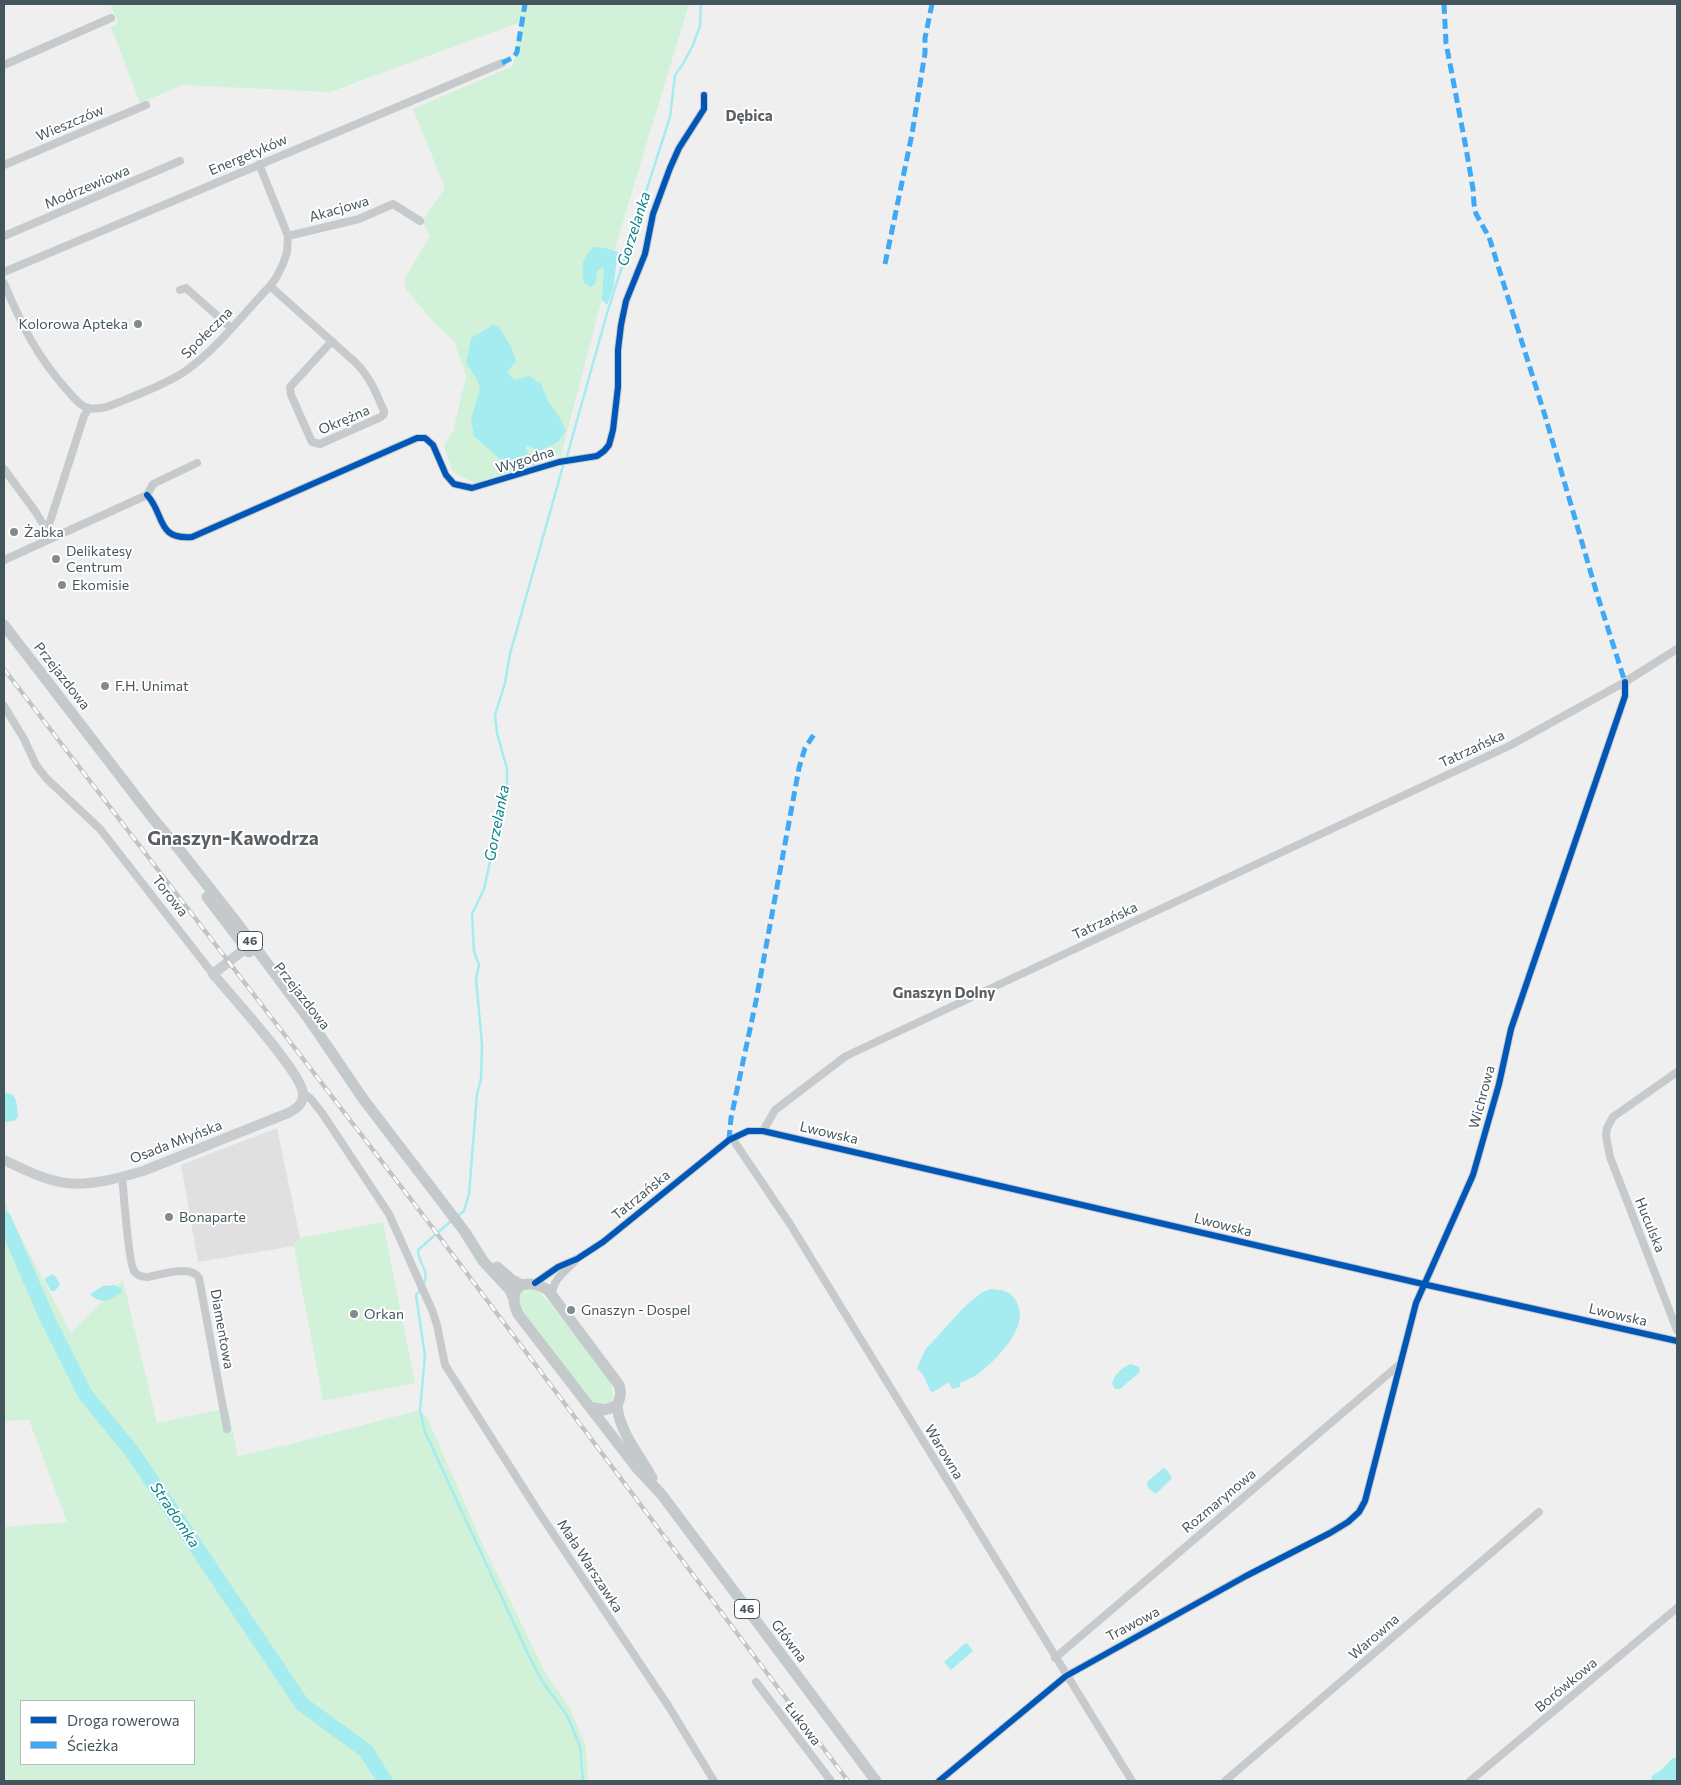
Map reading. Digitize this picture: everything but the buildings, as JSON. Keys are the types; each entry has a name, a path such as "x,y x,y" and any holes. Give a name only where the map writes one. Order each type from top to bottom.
{"main road":[{"name":"Przejazdowa","path":"4,625 237,924 308,1018 343,1071 467,1236 483,1261 510,1290 513,1297"},
{"name":"Przejazdowa","path":"151,816 179,860 303,1025 343,1071"},
{"name":"Przejazdowa","path":"467,1236 500,1270 512,1280 522,1285"},
{"path":"513,1297 515,1291 522,1285 535,1283"},
{"name":"46","path":"535,1283 548,1290 619,1385 621,1397 616,1406"},
{"name":"46","path":"513,1297 513,1305 518,1314 590,1407"},
{"path":"590,1407 604,1410 616,1406"},
{"name":"Główna","path":"616,1406 618,1418 625,1434 662,1495"},
{"name":"Główna","path":"590,1407 636,1467 662,1495 876,1781"}],"street":[{"path":"4,65 111,18"},
{"name":"Energetyków","path":"4,272 502,62"},
{"name":"Wygodna","path":"147,495 153,502 166,530 171,534 185,537 192,536 417,438 425,438 433,445 446,475 454,484 472,488 559,462 598,456 609,445 613,430 618,387 620,334 626,301 645,254 653,214 670,168 679,148 704,109 704,95"},
{"name":"Wieszczów","path":"4,165 146,105"},
{"name":"Modrzewiowa","path":"4,236 180,161"},
{"path":"259,164 288,236"},
{"name":"Akacjowa","path":"288,236 359,219 393,204 420,221"},
{"name":"Społeczna","path":"89,408 113,405 167,382 199,360 270,286 283,264 287,252 288,236"},
{"path":"4,283 35,349 67,391 83,406 89,408 81,425 47,531"},
{"name":"Okrężna","path":"270,286 332,341 356,363 366,374 384,411 384,414 372,421 320,444 316,444 312,442 291,396 290,387 332,341"},
{"path":"180,290 186,288 231,328"},
{"path":"4,560 147,495 149,488 153,484 197,463"},
{"path":"4,468 35,510 50,539"},
{"name":"Tatrzańska","path":"535,1283 558,1267 577,1259 603,1242 717,1148 732,1138 748,1131 764,1130 775,1110 846,1056 1509,746 1625,682 1677,649"},
{"name":"Wichrowa","path":"1357,1514 1365,1501 1416,1303 1473,1175 1499,1084 1511,1029 1625,696 1625,682"},
{"name":"Torowa","path":"4,706 24,739 36,765 46,778 100,829 213,974 269,1040 289,1067 303,1093"},
{"path":"213,974 246,948"},
{"name":"Huculska","path":"1677,1072 1613,1117 1607,1128 1607,1144 1617,1177 1677,1330"},
{"name":"Osada Młyńska","path":"4,1160 48,1179 66,1183 82,1183 122,1177 152,1168 280,1116 298,1107 303,1093"},
{"name":"Mała Warszawka","path":"303,1093 311,1099 322,1113 389,1214 437,1325 445,1365 540,1514 658,1691 714,1781"},
{"name":"Lwowska","path":"764,1130 1423,1284 1677,1341"},
{"name":"Warowna","path":"732,1138 790,1224 1132,1781"},
{"name":"Diamentowa","path":"122,1177 130,1257 134,1271 142,1277 148,1278 186,1270 193,1271 199,1278 226,1429"},
{"name":"Tatrzańska","path":"552,1296 552,1289 557,1278 577,1259"},
{"name":"Rozmarynowa","path":"1055,1658 1400,1364"},
{"name":"Warowna","path":"1225,1781 1540,1512"},
{"name":"Trawowa","path":"939,1781 1066,1676 1239,1580 1330,1533 1357,1514"},
{"name":"Borówkowa","path":"1470,1781 1677,1608"},
{"name":"Łukowa","path":"756,1682 831,1781"}],"shaded area":[{"path":"277,1128 300,1238 294,1246 198,1262 181,1165"}],"green space":[{"path":"110,4 689,4 618,238 561,455 475,483 453,472 444,446 453,431 466,377 454,341 435,324 405,288 406,276 430,236 422,222 445,188 413,109 513,66 521,22 330,92 182,85 140,103 111,27 118,23"},
{"path":"4,1196 11,1218 71,1333 123,1280 157,1423 228,1408 238,1456 420,1410 427,1417 481,1541 546,1674 570,1708 586,1747 588,1781 4,1781 4,1527 67,1522 29,1420 4,1421"},
{"name":"Orkan","path":"383,1222 415,1383 323,1401 294,1246 300,1238"},
{"path":"529,1290 537,1291 549,1302 611,1380 612,1403 603,1406 591,1400 522,1314 518,1302 519,1294"}],"water":[{"path":"594,247 618,252 613,289 607,305 602,300 604,267 597,271 596,283 591,287 584,283 584,259"},
{"path":"493,325 499,327 511,347 516,360 507,373 515,380 529,376 541,384 548,401 566,430 558,442 539,451 525,445 528,453 537,458 537,464 499,475 500,459 474,436 471,419 480,389 477,379 466,363 471,338"},
{"path":"4,1093 9,1093 16,1100 18,1117 14,1121 4,1122"},
{"path":"52,1274 60,1285 55,1291 51,1291 44,1279"},
{"path":"114,1285 121,1288 122,1292 110,1299 102,1301 90,1294 103,1286"},
{"path":"990,1289 1007,1292 1016,1300 1020,1314 1014,1334 993,1361 978,1374 960,1383 960,1387 952,1389 949,1382 933,1392 930,1391 924,1376 917,1368 925,1350 964,1307 981,1293"},
{"path":"1131,1364 1139,1367 1140,1372 1120,1389 1115,1389 1112,1384 1114,1378 1122,1369"},
{"path":"1163,1468 1167,1470 1172,1478 1156,1494 1148,1488 1147,1482"},
{"path":"967,1643 973,1651 951,1670 944,1662"},
{"path":"1677,1757 1677,1781 1651,1781 1652,1775 1660,1771 1673,1758"}],"waterway":[{"name":"Gorzelanka","path":"567,456 608,310 670,117 675,75 693,45 700,26 701,4"},
{"name":"Gorzelanka","path":"457,1216 464,1211 469,1194 477,1094 481,1079 482,1045 476,979 479,965 474,951 472,914 484,889 507,783 507,769 497,733 495,715 505,683 510,654 563,466"},
{"name":"Stradomka","path":"4,1219 47,1318 85,1394 133,1453 302,1704 366,1751 385,1781"},
{"path":"423,1286 426,1275 418,1250 451,1221"},
{"path":"420,1290 416,1295 425,1356 420,1410 425,1432 528,1654 542,1681 566,1714 573,1729 580,1747 583,1781"}],"railway":[{"path":"4,669 429,1223 848,1781"}],"marked path":[{"path":"502,63 514,57 517,52 525,4"},
{"path":"885,264 912,134 925,53 925,38 932,4"},
{"path":"1444,4 1446,43 1466,148 1476,214 1489,237 1625,682"},
{"path":"729,1140 731,1118 756,1001 799,768 805,748 815,733"}],"cycle path":[{"path":"147,495 153,502 167,530 180,537 192,537 417,438 425,438 433,445 446,475 454,484 472,488 559,462 597,456 604,451 609,445 613,430 618,387 618,350 626,301 645,254 653,214 670,168 679,148 704,109 704,95"},
{"path":"939,1781 1066,1676 1246,1576 1330,1533 1348,1522 1359,1512 1365,1501 1416,1303 1473,1175 1499,1084 1511,1029 1625,696 1625,682"},
{"path":"535,1283 558,1267 577,1259 603,1242 729,1140 748,1131 763,1131 1677,1341"}],"place":[{"name":"Kolorowa Apteka","path":"138,324"},
{"name":"Żabka","path":"14,532"},
{"name":"Delikatesy Centrum","path":"56,559"},
{"name":"Ekomisie","path":"62,585"},
{"name":"F.H. Unimat","path":"105,686"},
{"name":"Bonaparte","path":"169,1217"},
{"name":"Gnaszyn - Dospel","path":"571,1310"},
{"name":"Orkan","path":"354,1314"}],"district":[{"name":"Dębica","path":"749,116"},
{"name":"Gnaszyn-Kawodrza","path":"233,839"},
{"name":"Gnaszyn Dolny","path":"944,993"}]}
